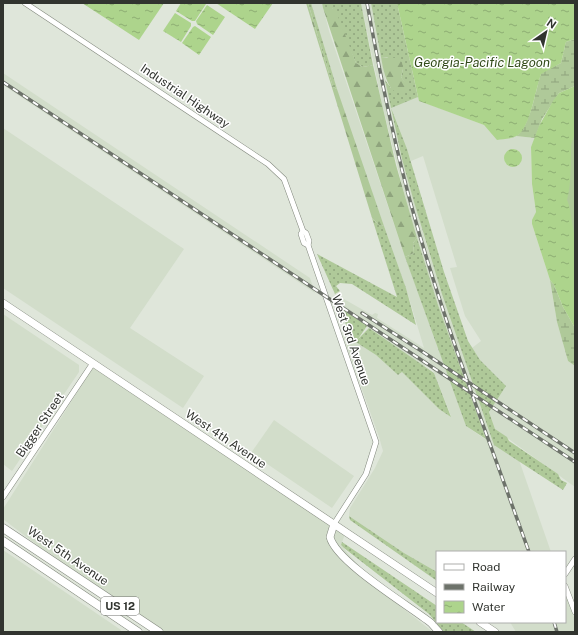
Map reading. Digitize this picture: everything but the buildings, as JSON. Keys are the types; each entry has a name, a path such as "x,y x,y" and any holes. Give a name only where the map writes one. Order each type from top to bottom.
{"main road":[{"name":"West 4th Avenue","path":"3,303 436,592"},
{"path":"334,524 330,537 336,550 356,568 431,623 439,632"},
{"name":"West 5th Avenue","path":"3,528 159,632"},
{"name":"West 5th Avenue","path":"3,541 138,632"},
{"path":"74,589 80,579"},
{"path":"482,623 495,632"}],"street":[{"name":"Industrial Highway","path":"25,3 268,164 284,179 303,231 306,233 309,241 308,244"},
{"name":"West 3rd Avenue","path":"308,244 376,442 366,474 334,524"},
{"name":"Bigger Street","path":"3,497 93,363"},
{"path":"566,572 575,559"},
{"path":"566,589 575,612"}],"shaded area":[{"path":"310,3 322,3 329,31 402,248 466,426 485,439 438,305 411,221 382,104 361,3 371,3 391,107 418,97 420,101 484,125 497,139 516,136 535,138 531,147 532,184 536,212 532,224 550,280 557,322 568,361 575,366 575,487 495,429 489,412 506,386 480,360 472,348 481,341 465,316 450,268 457,267 423,156 411,161 391,110 402,159 428,249 494,444 519,460 551,551 436,551 436,571 404,553 349,516 350,508 375,468 383,451 342,333 376,355 398,375 402,372 439,409 451,416 425,350 422,356 428,361 424,367 340,307 335,294 372,315 375,313 378,314 377,318 424,348 406,288 346,119"},
{"path":"3,73 310,278 315,293 3,85"},
{"path":"3,128 184,249 130,328 204,376 183,408 3,288"},
{"path":"3,314 79,365 79,372 12,471 3,464"},
{"path":"94,366 345,534 341,545 377,588 433,632 163,632 46,552 3,519 3,509"},
{"path":"274,420 354,476 332,508 251,453"},
{"path":"3,550 121,630 120,632 3,632"},
{"path":"566,595 575,620 575,632 516,632 511,623 566,623"}],"green space":[{"path":"306,3 308,3 333,87 337,89 384,226 379,225 372,218"},
{"path":"308,3 311,3 337,89 333,87"},
{"path":"322,3 361,3 373,65 363,67 356,63 332,8 323,8"},
{"path":"371,3 397,3 418,97 391,108 385,80 391,88 405,83 401,77 403,69 387,57 381,57"},
{"path":"323,8 332,8 337,14 356,63 363,67 373,65 396,165 417,238 413,243 414,253 405,257"},
{"path":"575,39 575,86 559,93 542,119 535,138 516,136 521,132 529,117 541,73 561,63 566,42"},
{"path":"381,57 395,58 402,62 403,69 401,77 408,86 407,90 401,92 395,91 391,88 385,75"},
{"path":"391,108 407,149 444,272 468,341 480,360 506,386 489,412 495,429 507,437 509,441 558,474 561,480 567,483 563,490 494,445 442,294 402,159"},
{"path":"575,124 575,262 560,207 567,130"},
{"path":"372,218 379,225 384,226 406,288 416,325 352,284 340,283 336,286 340,291 335,294 317,254 397,297"},
{"path":"417,238 438,305 486,439 466,426 405,257 414,253 413,243"},
{"path":"550,280 554,285 563,307 575,328 575,366 568,361 557,322"},
{"path":"340,307 367,326 358,339 369,328 434,373 451,417 439,409 402,372 398,375 376,355 351,339 344,329 346,325"},
{"path":"349,516 404,553 436,571 436,580 350,520"},
{"path":"342,542 436,605 436,622 429,614 341,545"},
{"path":"436,623 462,623 476,632 444,632"}],"water":[{"path":"82,3 164,3 139,40"},
{"path":"181,3 206,4 195,21 192,21 176,11"},
{"path":"216,3 273,3 255,29"},
{"name":"Georgia-Pacific Lagoon","path":"397,3 575,3 575,39 566,42 561,63 541,74 529,116 522,131 514,137 497,140 484,125 419,101"},
{"path":"207,5 225,17 213,35 197,24 196,21"},
{"path":"175,13 191,23 191,26 181,42 163,31"},
{"path":"195,26 211,37 199,55 182,43"},
{"path":"575,86 576,127 571,145 570,181 567,200 575,239 575,328 563,307 554,285 550,280 532,224 532,220 536,212 532,184 531,147 539,126 553,101 559,93"},
{"path":"513,149 519,152 522,158 519,164 513,167 507,164 504,158 507,152"}],"railway":[{"path":"367,3 382,83 394,136 426,258 468,384 529,551"},
{"path":"3,82 575,462"},
{"path":"362,313 575,453"},
{"path":"554,623 557,632"}]}
